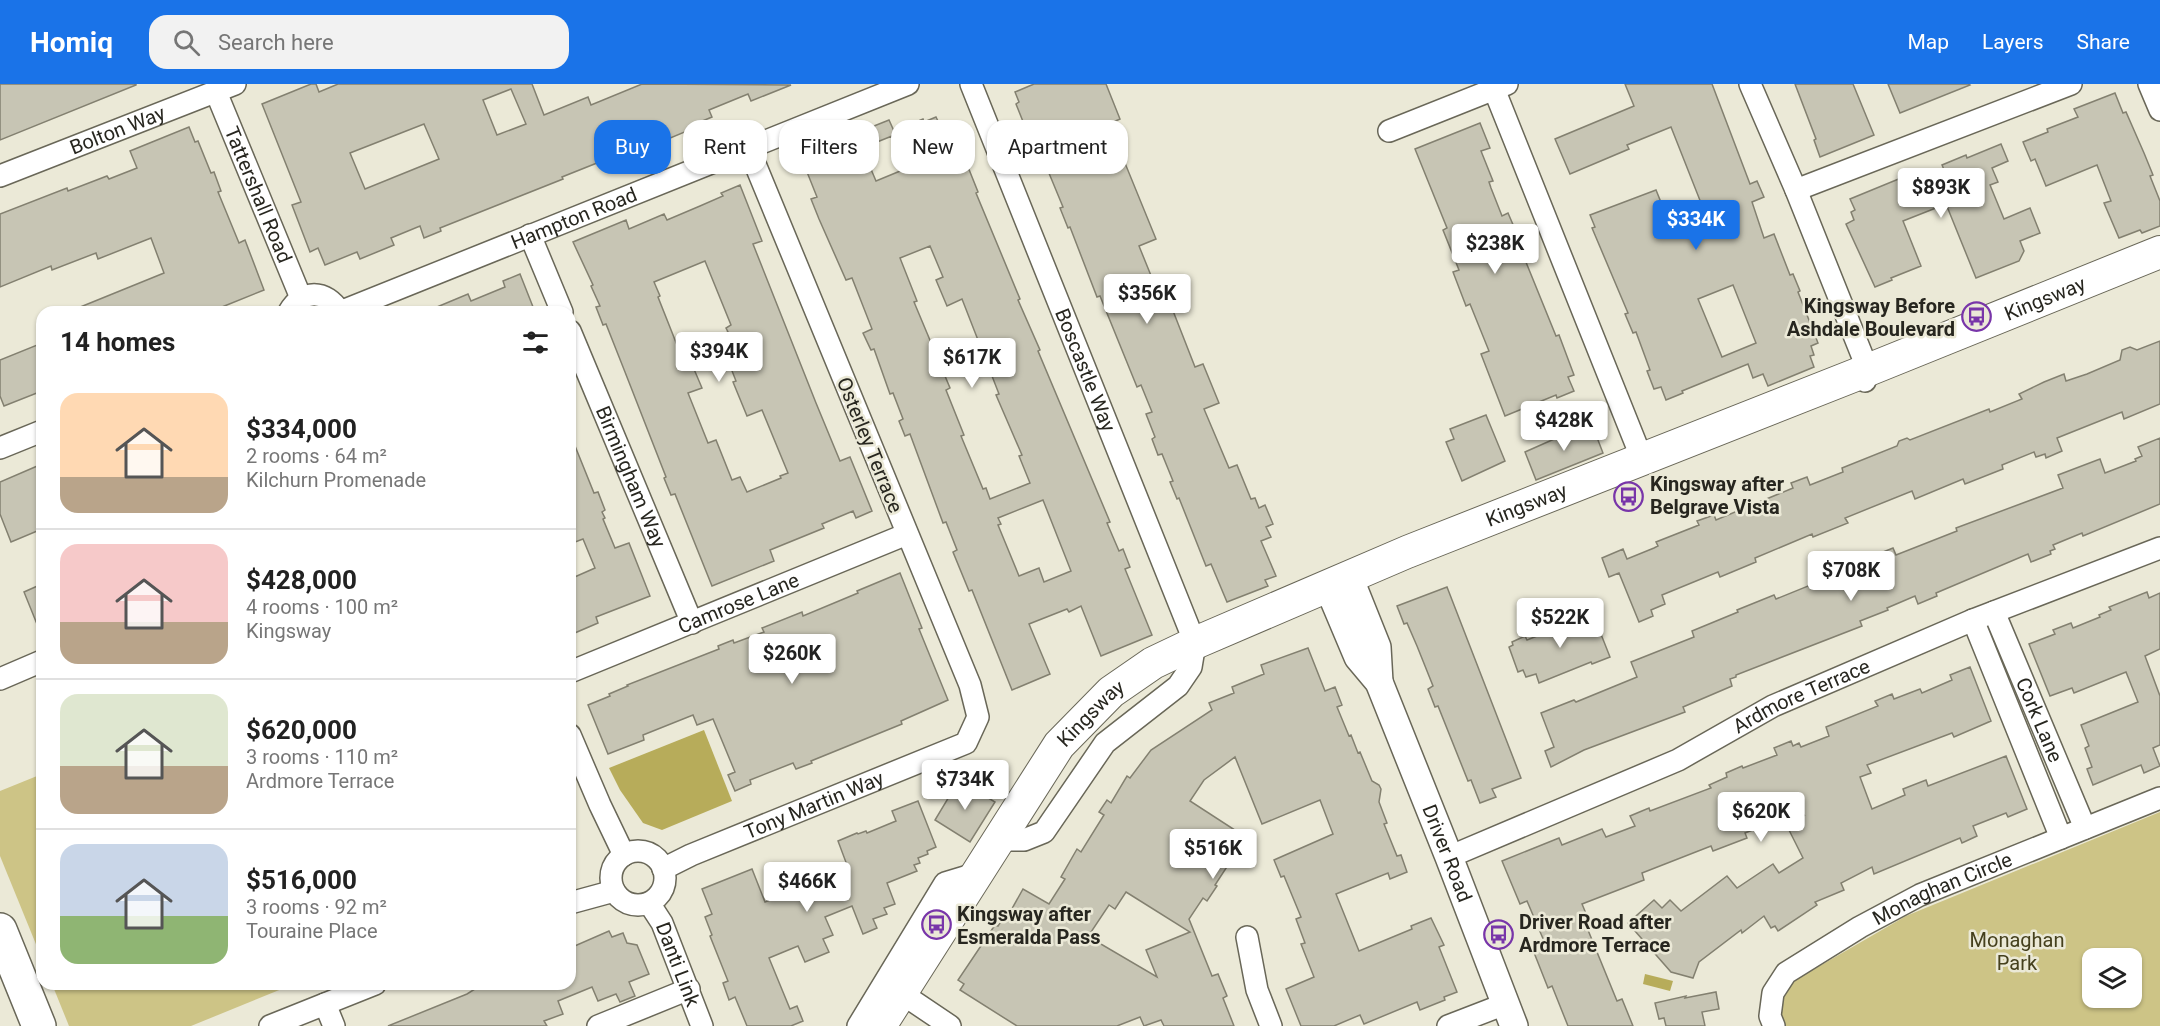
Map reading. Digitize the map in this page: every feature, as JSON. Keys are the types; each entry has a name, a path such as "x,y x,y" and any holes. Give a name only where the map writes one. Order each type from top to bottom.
{"main road":[{"name":"Kingsway","path":"1342,590 1407,552 1642,459 1866,379 2160,252"},
{"name":"Kingsway","path":"904,1007 978,873 1059,745 1111,692 1153,663 1194,650 1866,379 2160,267"},
{"name":"Kingsway","path":"880,1026 904,1007 1063,758 1101,715 1139,685 1194,650"},
{"path":"0,930 39,1026"}],"street":[{"name":"Hampton Road","path":"767,140 908,84"},
{"name":"Boscastle Way","path":"971,84 1194,650"},
{"path":"1750,84 1796,190 1866,379"},
{"path":"1796,190 2071,84"},
{"path":"2149,84 2160,110"},
{"path":"1389,131 1501,87 1642,459"},
{"name":"Bolton Way","path":"0,176 225,88"},
{"name":"Tattershall Road","path":"225,88 295,305"},
{"name":"Hampton Road","path":"355,306 683,173"},
{"name":"Osterley Terrace","path":"759,174 970,685 978,717 966,743"},
{"path":"530,235 560,306"},
{"path":"295,305 310,295 327,298 336,306"},
{"name":"Birmingham Way","path":"576,345 692,623"},
{"path":"0,448 36,433"},
{"name":"Camrose Lane","path":"576,670 907,534"},
{"name":"Ardmore Terrace","path":"1449,857 1678,760 1773,705 1973,620 2160,548"},
{"name":"Driver Road","path":"1342,590 1377,647 1378,682 1510,1015"},
{"name":"Cork Lane","path":"1994,612 2085,828"},
{"name":"Cork Lane","path":"1973,620 2061,838"},
{"path":"0,679 36,664"},
{"name":"Tony Martin Way","path":"663,868 966,743"},
{"path":"576,749 624,855"},
{"name":"Monaghan Circle","path":"1774,1026 1770,1016 1773,993 1785,973 1860,927 1920,895 2160,798"},
{"path":"641,852 651,855 663,868 665,878 663,887 659,896 649,903 630,904 614,891 611,880 612,871 624,855 641,852"},
{"path":"858,1026 945,883 978,873"},
{"path":"576,901 614,891"},
{"name":"Danti Link","path":"649,903 662,923 702,1026"},
{"path":"1247,937 1257,990 1271,1026"},
{"path":"598,1026 689,989"},
{"path":"270,1026 360,990"},
{"path":"325,1004 334,1026"},
{"path":"904,1007 950,1026"},
{"path":"1448,1026 1510,1015"}],"green space":[{"path":"36,776 36,944 0,856 0,791"},
{"name":"Monaghan Park","path":"2160,812 2160,1026 1784,1026 1780,1013 1781,1002 1792,982 1906,916"},
{"path":"54,990 279,990 191,1026 69,1026"}],"shaded area":[{"path":"704,730 732,801 662,830 643,823 620,790 609,768"},
{"path":"1645,974 1673,981 1670,991 1643,984"}],"building":[{"path":"0,84 136,84 136,85 0,140"},
{"path":"311,84 316,84 319,92 338,84 532,84 544,115 588,97 591,105 642,84 791,85 751,101 748,94 709,110 712,117 705,120 683,120 683,133 671,138 671,120 594,120 594,164 562,177 563,179 440,228 441,231 424,238 420,226 391,238 394,245 360,259 357,252 325,265 318,248 310,252 292,205 301,202 262,104","holes":["511,89 526,124 497,135 483,100","424,124 439,159 365,189 350,153"]},
{"path":"1034,84 1106,84 1120,119 1022,120 1016,104 1019,102 1015,92"},
{"path":"1625,84 1712,84 1750,184 1757,181 1764,197 1752,202 1764,238 1774,234 1790,275 1793,274 1800,291 1798,292 1818,343 1811,346 1814,355 1810,356 1814,367 1768,386 1763,374 1753,378 1748,364 1682,391 1683,393 1666,400 1661,387 1654,389 1647,371 1650,370 1636,332 1633,333 1625,314 1628,313 1592,228 1595,227 1590,215 1656,190 1669,222 1703,208 1671,127 1627,145 1629,149 1570,174 1555,139 1634,106","holes":["1733,285 1756,343 1722,357 1698,299"]},
{"path":"1795,84 1853,84 1874,135 1820,157 1814,140 1816,139"},
{"path":"1888,84 1969,84 1970,85 1900,113"},
{"path":"2115,93 2144,153 2160,201 2160,226 2119,238 2104,203 2111,201 2097,165 2046,186 2035,159 2031,161 2023,142 2048,132 2047,129 2078,117 2074,109"},
{"path":"889,120 891,136 879,141 879,124"},
{"path":"1480,123 1490,148 1481,151 1493,181 1489,182 1491,188 1502,216 1508,213 1556,336 1559,335 1574,375 1568,377 1574,391 1557,398 1556,395 1505,416 1481,354 1489,351 1470,304 1466,306 1453,272 1459,270 1443,230 1447,228 1415,149"},
{"path":"189,127 195,142 198,141 211,173 214,172 221,191 218,192 239,243 245,240 264,290 224,306 83,306 164,273 151,238 98,259 96,253 52,270 51,266 0,287 0,214 67,188 68,191 107,176 109,179 137,168 130,151"},
{"path":"2001,144 2008,161 1992,168 1998,182 1990,185 2004,219 2030,208 2040,233 2020,241 2024,251 2019,261 1976,278 1946,204 1903,221 1921,266 1875,287 1846,224 1854,220 1851,212 1855,210 1850,199 1901,178 1905,188 1945,172 1942,165"},
{"path":"1128,170 1156,239 1139,246 1152,278 1159,275 1195,367 1203,364 1219,403 1204,409 1229,468 1237,465 1251,499 1255,498 1259,508 1265,505 1273,524 1266,527 1271,537 1261,541 1276,576 1265,580 1268,586 1227,602 1211,564 1206,566 1179,498 1177,499 1170,482 1173,481 1162,454 1158,455 1152,439 1155,437 1146,414 1152,412 1141,385 1137,387 1100,296 1097,297 1070,227 1068,228 1060,208 1063,207 1049,174 1128,174"},
{"path":"808,174 873,174 876,181 893,174 971,174 978,192 976,193 1020,299 1018,300 1040,350 1038,351 1110,522 1107,523 1119,551 1123,549 1130,567 1125,569 1152,635 1101,656 1081,606 1069,612 1067,609 1029,624 1050,674 1012,690 972,590 969,591 953,552 957,550 946,522 943,523 910,434 905,436 899,421 903,419 893,393 890,394 874,349 871,350 863,333 872,329 852,278 846,280 819,219 811,199 817,197","holes":["930,246 943,277 936,280 947,306 962,299 999,394 996,395 1022,455 1019,456 1030,483 990,499 986,488 983,489 961,436 964,435 946,390 950,388 914,302 917,301 900,258","1043,500 1071,571 1044,582 1039,568 1019,576 998,525 1001,524 998,518"]},
{"path":"740,185 762,241 753,244 816,403 840,461 850,457 872,511 856,518 853,511 822,524 824,528 770,550 774,561 712,586 675,494 671,495 664,478 666,477 606,324 603,325 596,307 600,306 591,286 593,285 573,242 626,220 629,229 664,214 667,220 723,196 721,193","holes":["705,261 731,325 726,328 728,332 724,334 728,346 723,348 736,381 733,382 747,416 762,410 788,473 747,492 740,477 732,480 716,440 708,443 688,393 702,388 685,348 679,350 654,282"]},
{"path":"520,274 533,306 439,306 468,294 471,301 505,287 503,281"},
{"path":"2160,341 2160,404 2124,419 2122,412 2057,438 2062,451 2046,458 2045,454 2036,457 2034,452 2002,465 2003,469 1965,484 1963,479 1915,499 1912,491 1845,518 1848,523 1813,537 1812,534 1755,558 1756,562 1720,577 1718,572 1662,595 1665,604 1651,610 1653,616 1639,622 1619,573 1609,577 1602,558 1623,549 1627,559 1658,546 1656,542 1699,525 1697,521 1714,515 1716,520 1793,488 1791,483 1807,477 1810,485 1843,472 1842,468 1897,446 1899,441 1907,438 1910,440 1989,409 1990,412 2022,399 2019,394 2044,382 2064,374 2066,381 2087,374 2120,360 2122,350 2130,347 2137,350"},
{"path":"36,345 36,393 4,406 0,396 0,360"},
{"path":"1486,415 1505,461 1462,481 1446,442 1454,439 1450,429"},
{"path":"1588,424 1593,437 1596,435 1603,453 1536,480 1525,452"},
{"path":"2160,438 2160,504 2083,536 2082,533 2053,545 2055,549 2050,551 2051,554 2031,562 2028,554 1936,593 1937,596 1918,604 1915,596 1887,608 1888,610 1860,621 1862,626 1736,675 1730,679 1732,686 1683,707 1685,712 1584,750 1551,767 1545,751 1554,747 1541,713 1574,700 1576,702 1637,677 1631,662 1694,637 1692,631 1774,595 1776,599 1855,567 1853,564 1893,548 1896,555 1957,531 1956,528 2063,488 2058,475 2100,459 2105,473 2136,461 2135,459 2142,456 2138,447"},
{"path":"576,448 594,493 598,492 605,510 602,512 605,518 603,519 615,548 629,543 650,596 596,617 598,623 576,632 576,576 595,568 583,539 576,542"},
{"path":"36,467 36,532 11,542 0,514 0,482"},
{"path":"900,573 922,628 919,629 948,700 901,721 902,724 811,761 812,763 796,769 793,763 750,780 751,784 735,791 728,775 735,772 713,719 697,725 693,715 643,735 644,740 608,754 588,705 610,696 609,694 627,685 719,649 718,646 764,632 762,628 802,612 803,616"},
{"path":"36,587 36,622 24,592"},
{"path":"1447,587 1521,778 1492,789 1496,797 1480,803 1471,780 1468,781 1438,706 1435,707 1428,689 1433,686 1407,623 1404,624 1397,606"},
{"path":"2147,592 2149,598 2160,593 2160,649 2145,656 2160,696 2160,745 2153,748 2160,766 2144,773 2141,765 2093,785 2087,769 2092,767 2085,748 2089,746 2081,725 2138,702 2126,672 2074,693 2072,688 2050,696 2029,644 2055,634 2053,630 2071,623 2073,628 2100,617 2099,615 2111,610 2109,607"},
{"path":"1581,614 1582,618 1593,614 1610,657 1592,664 1591,662 1539,683 1536,674 1526,677 1523,670 1518,672 1509,647 1513,645 1512,642 1525,636 1527,640 1567,624 1566,620"},
{"path":"1308,648 1325,691 1335,687 1342,705 1337,707 1349,736 1351,735 1358,753 1360,752 1372,781 1381,789 1379,802 1387,823 1384,824 1397,856 1401,855 1407,872 1390,879 1388,873 1336,894 1359,951 1412,929 1411,926 1431,918 1444,945 1439,947 1457,992 1444,997 1445,1000 1420,1010 1417,1002 1364,1024 1360,1015 1334,1026 1301,1026 1286,989 1314,977 1301,944 1305,943 1296,919 1301,917 1284,876 1281,877 1274,860 1333,834 1320,800 1262,824 1235,757 1204,780 1190,801 1241,834 1231,849 1236,853 1215,885 1217,886 1207,901 1203,898 1189,919 1212,976 1218,974 1227,996 1223,998 1234,1026 1164,1026 1161,1020 1144,1026 1140,1017 1117,1026 1017,1026 960,990 964,984 958,980 995,925 998,926 1002,920 1005,921 1023,889 1049,904 1065,879 1061,877 1077,849 1081,852 1104,815 1099,812 1107,800 1111,803 1127,776 1130,778 1151,750 1212,710 1209,703 1234,693 1232,687 1264,674 1261,665","holes":["1126,892 1190,932 1146,950 1157,977 1094,940 1097,936 1091,932 1109,905 1115,909"]},
{"path":"1970,667 1991,721 1954,737 1952,733 1867,765 1871,773 1860,777 1872,809 1905,795 1903,789 1926,780 1928,786 2006,756 2027,809 2008,817 2006,813 1973,826 1977,836 1962,843 1960,838 1874,874 1872,867 1841,883 1844,890 1815,902 1817,905 1778,931 1775,926 1771,928 1764,916 1742,933 1741,930 1699,962 1693,978 1671,972 1628,923 1654,900 1662,908 1670,900 1681,911 1727,876 1737,888 1773,864 1779,873 1803,858 1788,828 1805,815 1785,823 1783,818 1745,833 1747,838 1713,851 1711,846 1642,873 1644,880 1582,904 1592,928 1588,930 1617,1001 1622,999 1633,1026 1568,1026 1552,986 1548,988 1531,945 1544,941 1527,901 1520,904 1502,861 1559,838 1562,845 1602,829 1606,837 1635,826 1630,816 1649,808 1650,811 1711,788 1709,785 1727,777 1726,773 1777,755 1774,748 1791,741 1793,746 1799,743 1801,747 1829,736 1826,727 1878,706 1875,701 1892,694 1894,699 1920,689 1922,693 1952,680 1950,675"},
{"path":"959,780 995,802 970,842 935,820"},
{"path":"918,801 936,847 927,851 928,854 918,858 920,863 914,865 917,871 887,883 895,904 884,908 887,914 873,919 877,928 863,934 852,906 825,917 833,935 823,939 829,952 805,962 798,946 769,958 790,1009 797,1006 803,1021 791,1026 747,1026 735,997 729,1000 723,983 728,981 710,936 712,935 705,917 712,914 702,889 752,869 765,902 812,884 814,888 842,877 838,869 847,865 838,841 857,833 866,831 867,833 896,821 892,811"},
{"path":"609,931 612,937 623,933 627,943 637,945 649,974 629,982 635,996 620,1002 616,994 598,1001 592,987 558,1001 563,1014 544,1021 547,1026 388,1026 473,990 576,990 576,945"},
{"path":"1716,992 1719,1009 1702,1012 1705,1026 1666,1026 1664,1018 1659,1019 1655,1003"}],"place":[{"name":"Kingsway Before Ashdale Boulevard","path":"1976,317"},
{"name":"Kingsway after Belgrave Vista","path":"1629,496"},
{"name":"Kingsway after Esmeralda Pass","path":"936,925"},
{"name":"Driver Road after Ardmore Terrace","path":"1498,934"}]}
